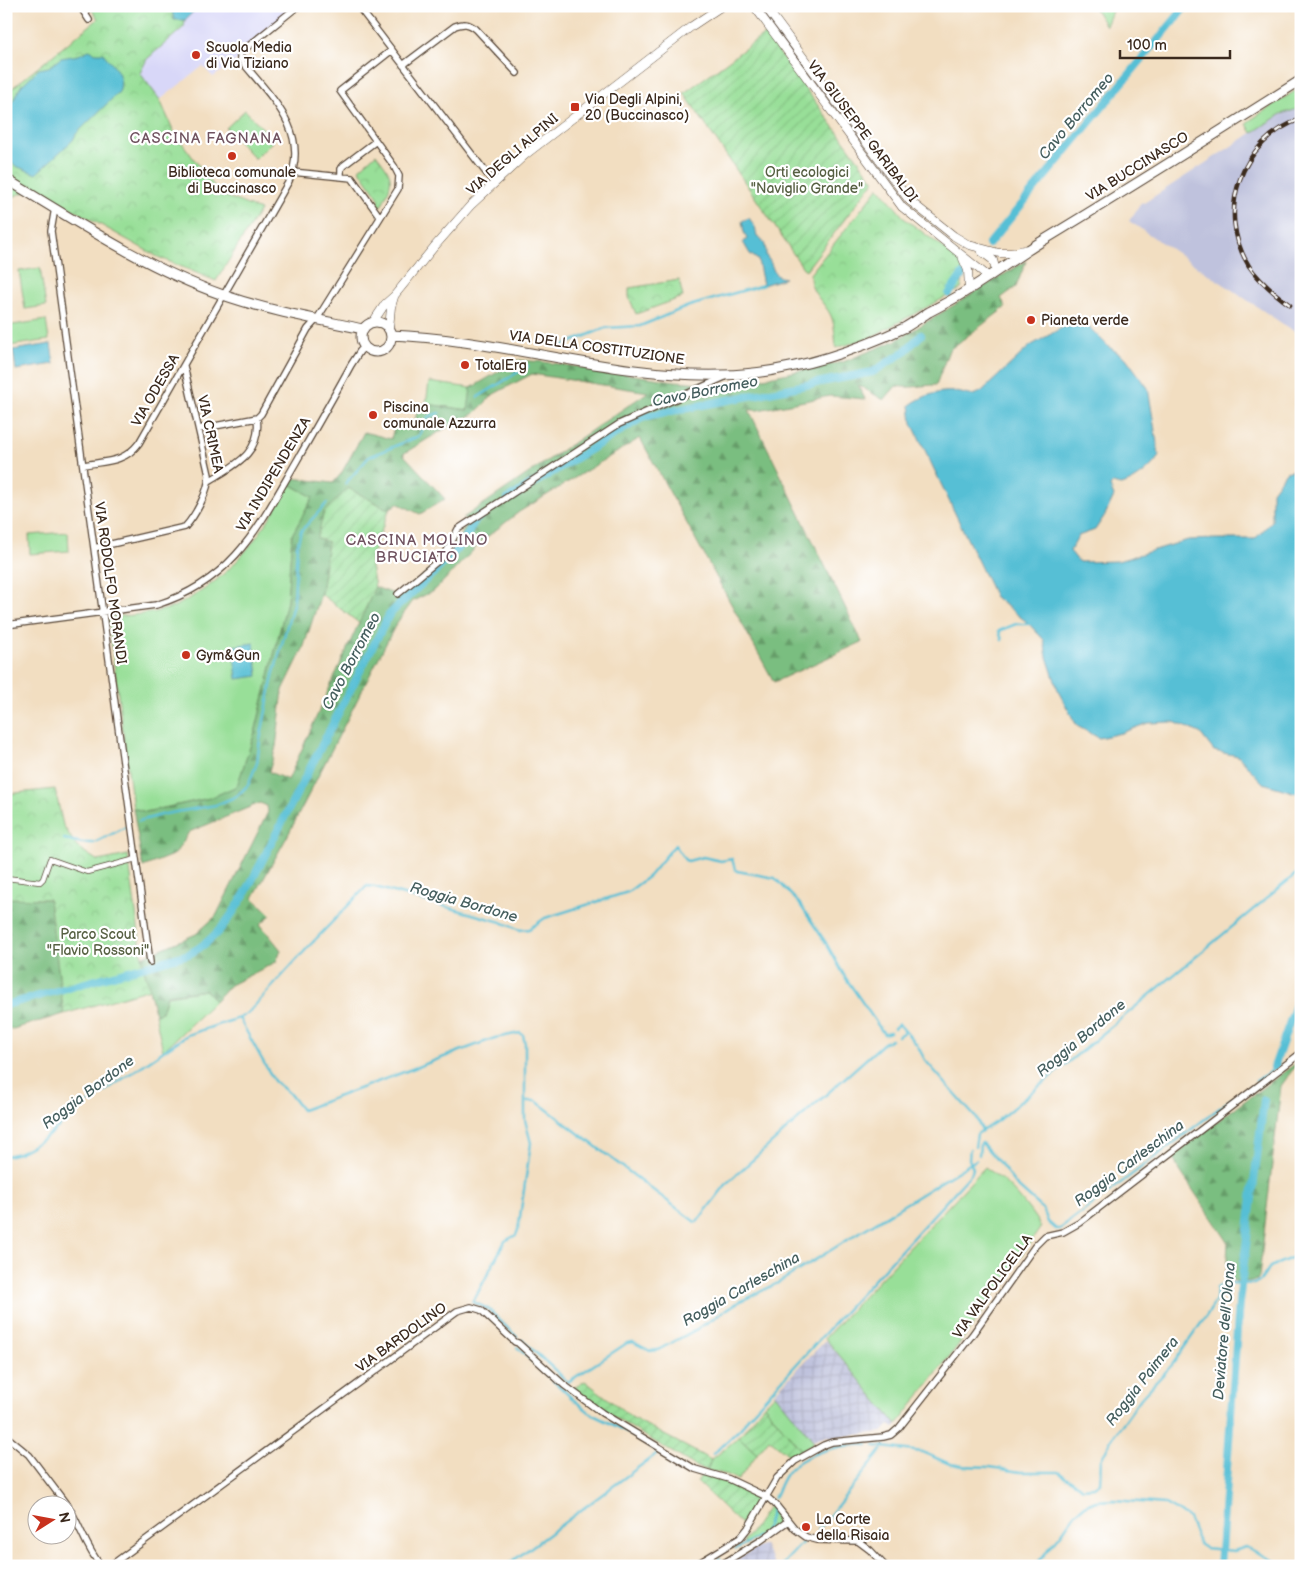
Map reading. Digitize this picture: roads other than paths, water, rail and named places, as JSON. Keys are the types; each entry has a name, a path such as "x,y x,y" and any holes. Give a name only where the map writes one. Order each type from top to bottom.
{"main road":[{"name":"VIA BUCCINASCO","path":"992,274 1301,80"},
{"path":"6,179 164,271 223,295 275,311 363,329"},
{"name":"VIA DELLA COSTITUZIONE","path":"390,332 632,369 732,375 788,366 870,343 906,327 969,290 992,274"},
{"path":"373,322 381,322 390,332 389,344 385,349 374,352 365,347 361,339 363,329 373,322"}],"street":[{"path":"80,6 90,20"},
{"name":"VIA ODESSA","path":"83,464 122,458 134,449 184,366 289,181 295,154 290,125 276,103 244,64 240,58 240,53 298,6"},
{"path":"358,6 494,183"},
{"name":"VIA DEGLI ALPINI","path":"373,322 385,304 394,296 457,221 494,183 525,155 714,9 722,6"},
{"name":"VIA GIUSEPPE GARIBALDI","path":"754,6 902,207 961,255 992,274"},
{"name":"VIA GIUSEPPE GARIBALDI","path":"765,6 900,190 918,208 961,241 978,249"},
{"path":"403,65 455,26 464,23 476,29 517,73"},
{"path":"209,481 240,462 247,455 257,435 257,418 308,329 317,319 398,189 399,176 340,91 392,50"},
{"path":"341,176 343,166 376,141"},
{"path":"292,172 352,178 380,217"},
{"name":"VIA RODOLFO MORANDI","path":"54,208 52,231 150,962"},
{"path":"978,249 999,253 1012,253 1030,249"},
{"path":"978,249 991,258 994,263 992,274"},
{"path":"961,255 968,270 969,290"},
{"path":"390,332 391,307 394,296"},
{"name":"VIA INDIPENDENZA","path":"6,625 156,605 172,600 196,588 230,562 255,533 351,365 365,347"},
{"name":"VIA CRIMEA","path":"94,548 184,527 205,494 209,481 184,366"},
{"path":"398,594 445,555 458,529 619,424 732,375"},
{"path":"199,429 257,418"},
{"path":"6,878 40,882 43,880 50,860 87,872 136,859"},
{"name":"VIA VALPOLICELLA","path":"767,1497 777,1478 785,1468 817,1448 832,1442 891,1435 905,1421 942,1375 1041,1239 1049,1234 1063,1232 1079,1223 1301,1052"},
{"name":"VIA BARDOLINO","path":"110,1566 457,1311 471,1307 484,1312 515,1342 589,1405 695,1469 729,1479 767,1497 795,1529 806,1537 817,1540 858,1541 870,1550 885,1566"},
{"path":"6,1436 29,1456 58,1494"},
{"path":"694,1566 740,1538 767,1497"},
{"path":"719,1566 788,1521"},
{"path":"78,1523 94,1558 101,1566"}],"water":[{"path":"171,6 199,6 185,20 174,20"},
{"path":"89,50 103,53 114,67 120,81 119,92 76,134 73,140 36,174 6,160 6,106 13,101 21,86 39,69 49,67 61,58 79,55"},
{"path":"749,218 755,227 757,236 763,242 766,256 775,273 785,278 763,285 758,260 750,254 743,242 747,239 742,221"},
{"path":"1088,326 1109,347 1126,358 1148,388 1159,455 1153,464 1137,478 1125,484 1113,483 1110,487 1114,496 1105,515 1095,530 1078,536 1070,551 1079,562 1118,561 1188,540 1255,539 1272,521 1272,491 1286,472 1301,468 1301,791 1296,793 1263,783 1238,756 1214,751 1200,733 1174,722 1148,723 1121,733 1099,738 1077,726 1059,693 1047,657 1044,640 1028,623 995,597 912,423 910,405 920,399 931,394 943,392 971,395 978,393 1030,346 1063,327"},
{"path":"51,344 54,364 16,370 13,350"},
{"path":"254,643 258,676 237,679 233,646"}],"waterway":[{"name":"Cavo Borromeo","path":"989,244 1186,6"},
{"name":"Cavo Borromeo","path":"949,294 962,275"},
{"path":"559,347 605,328 640,326 689,306 763,285"},
{"name":"Cavo Borromeo","path":"508,499 640,419 651,415 873,372 904,352 921,335"},
{"path":"478,397 528,366"},
{"path":"345,484 369,457 419,436 428,417 439,413"},
{"path":"139,821 165,814 216,805 237,796 248,785 257,763 273,676 294,601 297,546 301,531 327,503"},
{"name":"Cavo Borromeo","path":"6,1005 189,954 215,935 246,892 389,615 452,555 479,517"},
{"path":"1002,640 999,631 1016,624 1029,624"},
{"path":"64,839 82,843 94,843 126,827"},
{"name":"Roggia Bordone","path":"6,1156 19,1153 44,1139 83,1106 187,1035 239,1018 248,1013 367,886 501,922 520,930 529,929 545,918 628,892 649,876 675,845 685,860 688,861 703,857 721,861 732,859 737,871 775,878 799,903 826,943 845,977 884,1034 890,1032"},
{"name":"Roggia Bordone","path":"975,1147 977,1134 997,1121 1301,870"},
{"name":"Deviatore dell'Olona","path":"1274,1067 1301,990"},
{"path":"239,1018 274,1081 289,1093 302,1110 495,1038 520,1033 523,1035 525,1044 525,1120 531,1143 518,1230 516,1235 505,1241 473,1302 488,1309 517,1337"},
{"name":"Roggia Bordone","path":"894,1028 899,1024 917,1045 925,1060 976,1118 982,1130"},
{"path":"898,1036 904,1032"},
{"path":"525,1101 536,1101 697,1222 728,1182 884,1043 891,1040"},
{"name":"Roggia Carleschina","path":"1256,1081 1280,1065"},
{"name":"Roggia Carleschina","path":"979,1155 982,1143 1015,1184 1043,1209 1048,1222 1056,1229 1060,1229 1230,1100 1244,1092"},
{"name":"Deviatore dell'Olona","path":"1220,1566 1239,1303 1264,1100"},
{"path":"713,1454 741,1428 749,1416 971,1174 973,1169 969,1159 970,1149"},
{"name":"Roggia Carleschina","path":"522,1340 568,1382 627,1343 633,1342 650,1351 658,1350 699,1328 735,1304 778,1283 976,1160"},
{"name":"Roggia Paimera","path":"1226,1283 1254,1284 1261,1280 1270,1267 1301,1254"},
{"name":"Roggia Paimera","path":"875,1446 922,1452 950,1464 963,1466 990,1467 1020,1472 1058,1472 1083,1488 1094,1487 1100,1483 1101,1460 1111,1440 1141,1398 1172,1365 1211,1309 1216,1300 1217,1288 1220,1286"},
{"name":"Roggia Carleschina","path":"506,1566 659,1452 622,1429 593,1415 517,1347"},
{"name":"Roggia Paimera","path":"774,1498 786,1474 802,1460 835,1448 868,1445"},
{"name":"Roggia Paimera","path":"818,1530 885,1446"},
{"path":"1035,1566 1075,1514 1084,1506 1096,1501 1114,1500 1165,1504 1189,1518 1199,1544 1205,1548 1234,1551 1246,1547 1285,1566"},
{"name":"Roggia Paimera","path":"736,1549 764,1533 772,1508"},
{"name":"Roggia Paimera","path":"781,1566 802,1543"},
{"name":"Roggia Paimera","path":"708,1566 720,1558"}],"railway":[{"path":"1290,305 1268,287 1249,266 1239,245 1234,223 1235,201 1240,180 1249,160 1263,143 1280,129 1301,119"}],"place":[{"name":"Scuola Media di Via Tiziano","path":"196,55"},
{"name":"Via Degli Alpini, 20 (Buccinasco)","path":"575,107"},
{"name":"Biblioteca comunale di Buccinasco","path":"232,156"},
{"name":"Pianeta verde","path":"1031,320"},
{"name":"TotalErg","path":"465,365"},
{"name":"Piscina comunale Azzurra","path":"373,415"},
{"name":"Gym&Gun","path":"186,655"},
{"name":"La Corte della Risaia","path":"806,1527"}],"district":[{"name":"CASCINA FAGNANA","path":"206,138"},
{"name":"CASCINA MOLINO BRUCIATO","path":"417,548"}],"park label":[{"name":"Orti ecologici \"Naviglio Grande\"","path":"807,180"},
{"name":"Parco Scout \"Flavio Rossoni\"","path":"98,942"}]}
